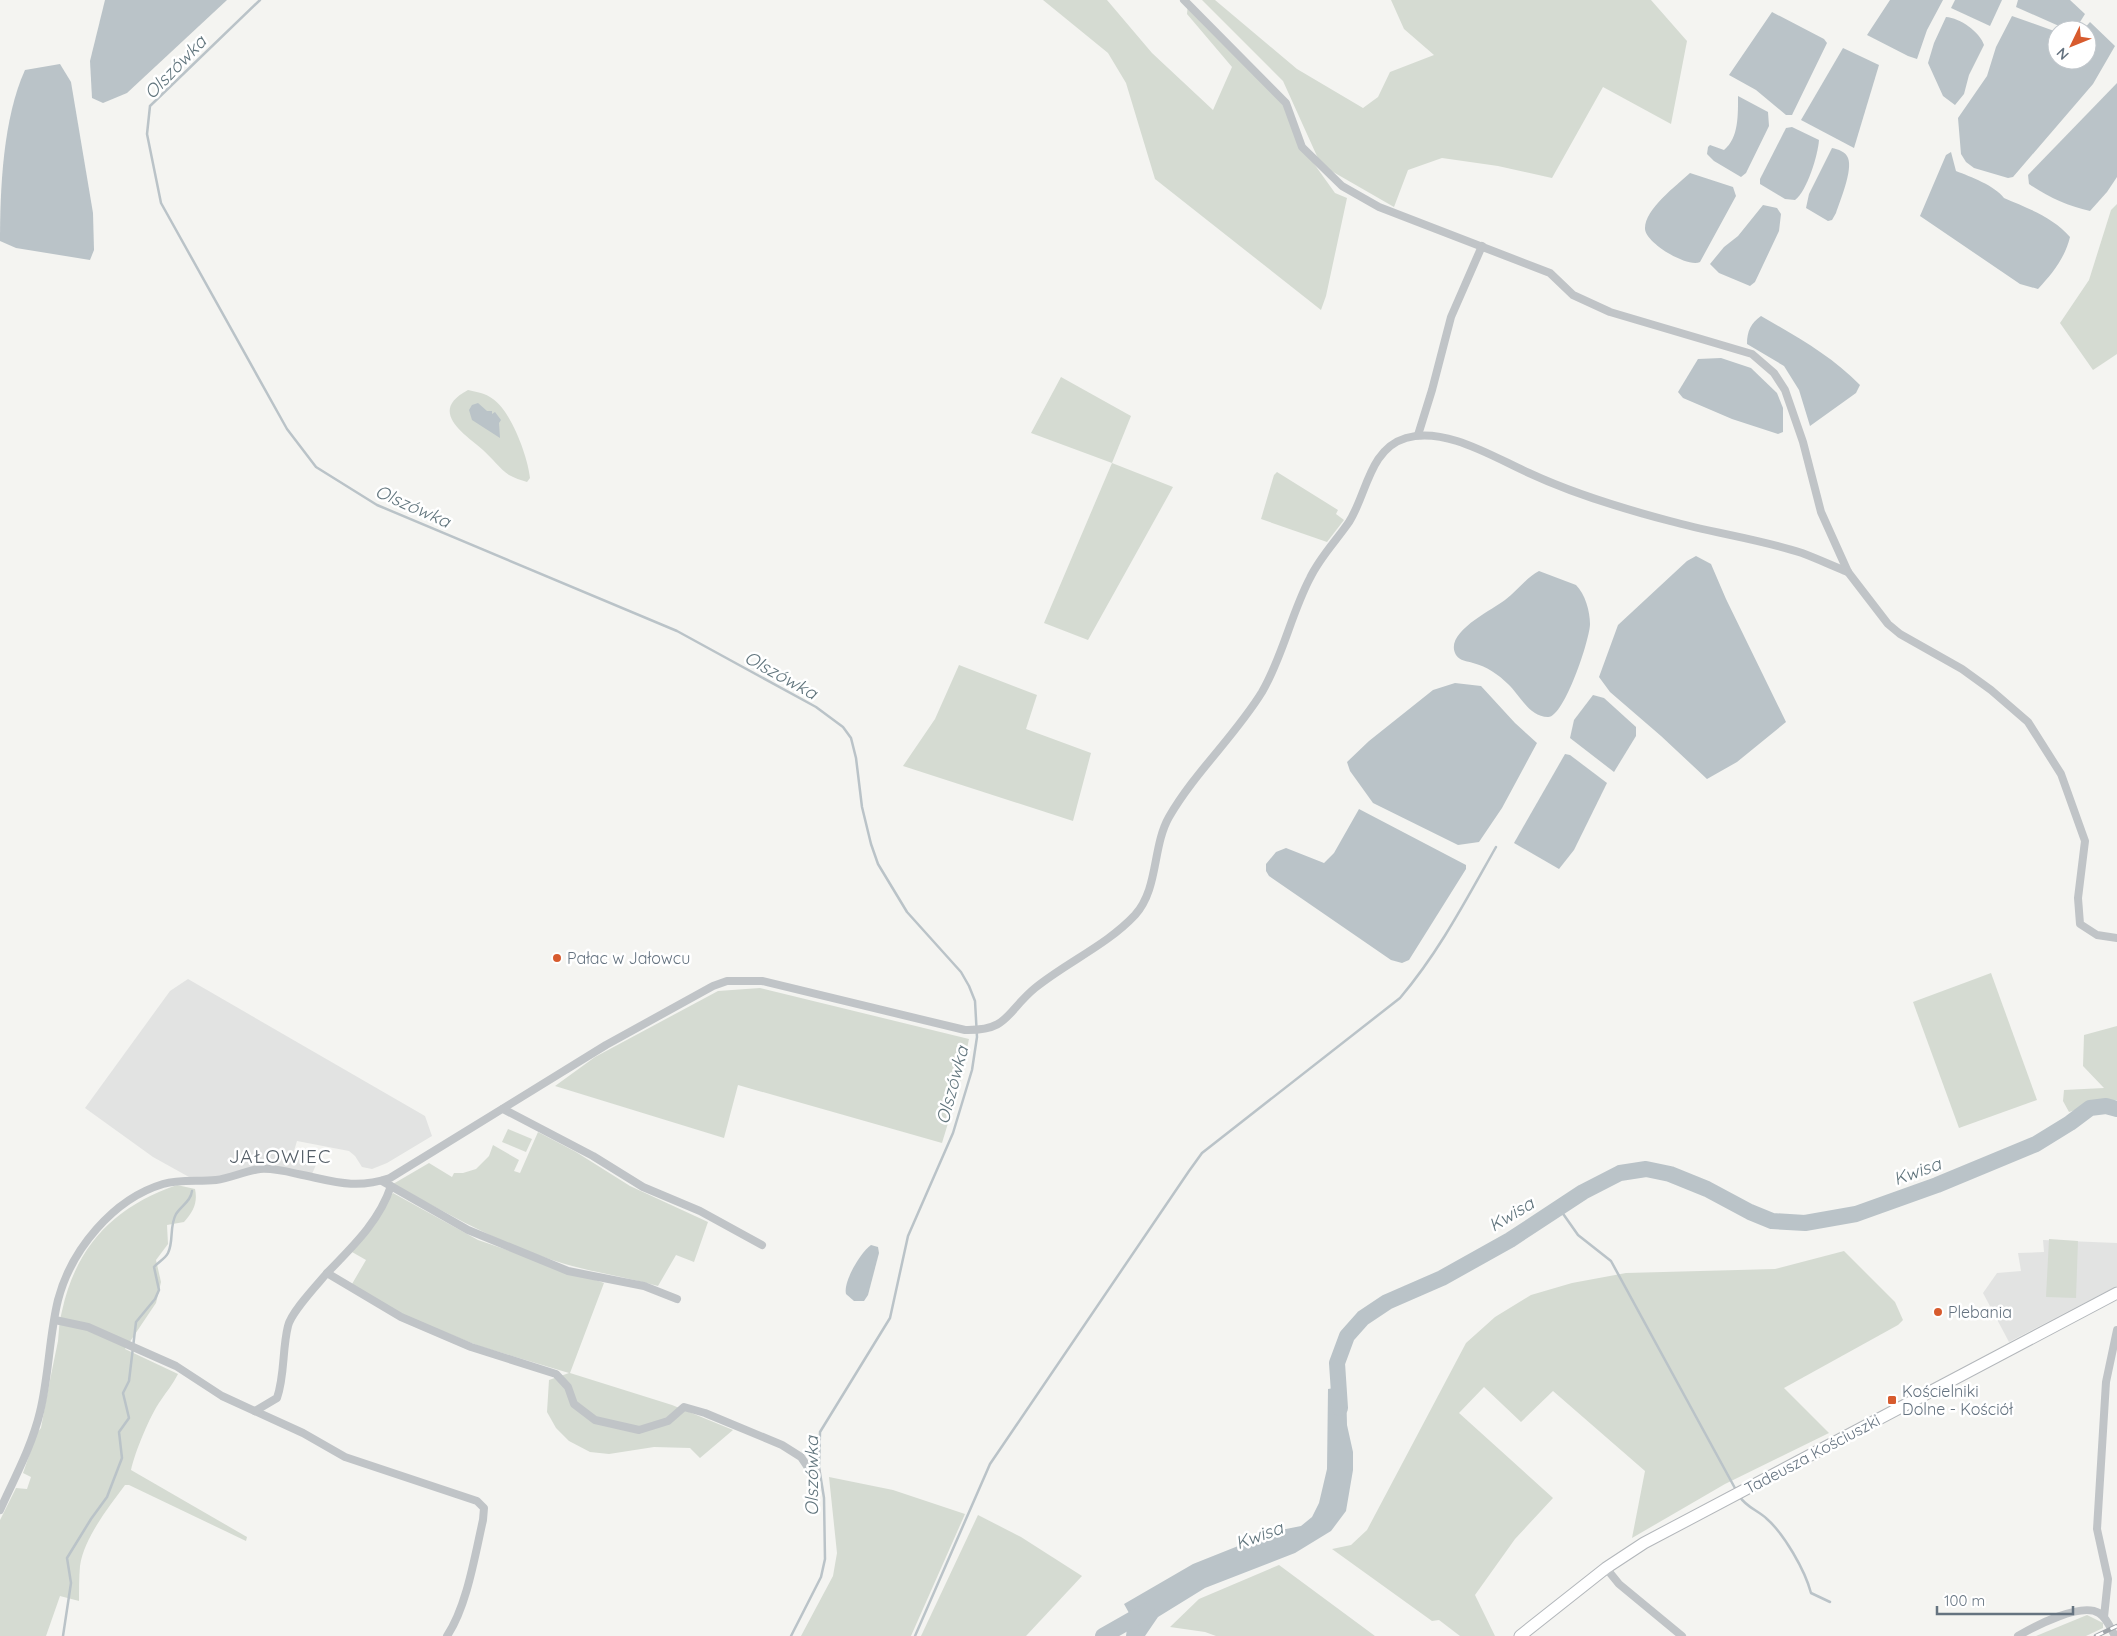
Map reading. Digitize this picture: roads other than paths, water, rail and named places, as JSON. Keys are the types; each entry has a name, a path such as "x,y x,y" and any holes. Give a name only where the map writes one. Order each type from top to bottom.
{"main road":[{"name":"Tadeusza Kościuszki","path":"1520,1636 1606,1568 1644,1543 2117,1293"}],"street":[{"path":"1184,0 1286,103 1302,147 1342,186 1379,207 1550,273 1573,295 1610,312 1752,354 1774,373 1785,390 1803,442 1821,512 1848,572 1888,624 1900,634 1962,668 1992,690 2028,722 2061,774 2085,841 2078,898 2080,924 2097,935 2117,938"},
{"path":"1418,435 1451,317 1482,246"},
{"path":"0,1510 29,1446 40,1414 58,1300 66,1277 82,1249 114,1212 129,1200 148,1190 165,1183 219,1179 260,1169 274,1169 354,1185 372,1184 382,1181 409,1168 606,1045 712,986 727,981 762,981 965,1030 983,1030 1002,1023 1031,991 1109,937 1142,906 1147,897 1154,871 1157,847 1169,817 1184,794 1260,694 1283,646 1309,579 1323,554 1355,512 1376,463 1391,446 1406,438 1430,435 1466,444 1542,479 1578,493 1668,521 1802,553 1848,572"},
{"path":"503,1109 593,1156 643,1187 700,1211 762,1246"},
{"path":"382,1181 468,1230 568,1271 644,1286 677,1299"},
{"path":"255,1411 277,1398 282,1384 288,1324 302,1303 327,1273 360,1239 385,1203 391,1186"},
{"path":"327,1273 402,1317 471,1347 556,1374 568,1387 574,1404 595,1420 639,1430 668,1421 684,1407 706,1413 782,1445 801,1457 811,1472 817,1472"},
{"path":"55,1320 88,1327 176,1366 222,1396 303,1434 345,1457 477,1501 484,1508 466,1589 452,1630 447,1636"},
{"path":"2104,1617 2108,1579 2097,1529 2106,1382 2117,1330"},
{"path":"1606,1568 1619,1584 1682,1636"},
{"path":"2018,1636 2076,1610 2098,1612 2104,1617 2115,1636"}],"waterway":[{"name":"Olszówka","path":"260,0 150,106 147,134 161,203 287,429 316,467 377,505 677,631 816,707 843,727 851,738 856,758 862,807 878,864 907,912 961,972 975,1001 977,1037 972,1070 953,1133 908,1236 890,1318 820,1432 819,1467 824,1498 825,1559 821,1577 791,1636"},
{"path":"915,1636 990,1464 1202,1153 1400,998 1440,944 1496,847"},
{"name":"Kwisa","path":"1340,1408 1337,1363 1347,1336 1363,1318 1387,1302 1442,1278 1510,1240 1583,1192 1620,1173 1646,1169 1670,1174 1707,1189 1750,1212 1772,1221 1805,1223 1856,1214 1937,1185 2036,1144 2090,1108 2106,1106 2117,1109"},
{"path":"63,1636 71,1583 67,1558 107,1497 122,1458 119,1432 129,1418 123,1393 129,1381 136,1322 155,1299 159,1290 154,1267 168,1253 174,1219 178,1211 190,1198 192,1191"},
{"path":"1559,1208 1578,1235 1611,1261 1736,1490"},
{"path":"1740,1497 1746,1504 1767,1519 1787,1543 1799,1563 1811,1593 1830,1602"},
{"name":"Kwisa","path":"1103,1636 1147,1611"}],"railway":[{"path":"2096,1636 2117,1626"}],"place":[{"name":"Pałac w Jałowcu","path":"557,958"},
{"name":"Plebania","path":"1938,1312"},
{"name":"Kościelniki Dolne - Kościół","path":"1892,1400"}],"district":[{"name":"JAŁOWIEC","path":"280,1156"}]}
